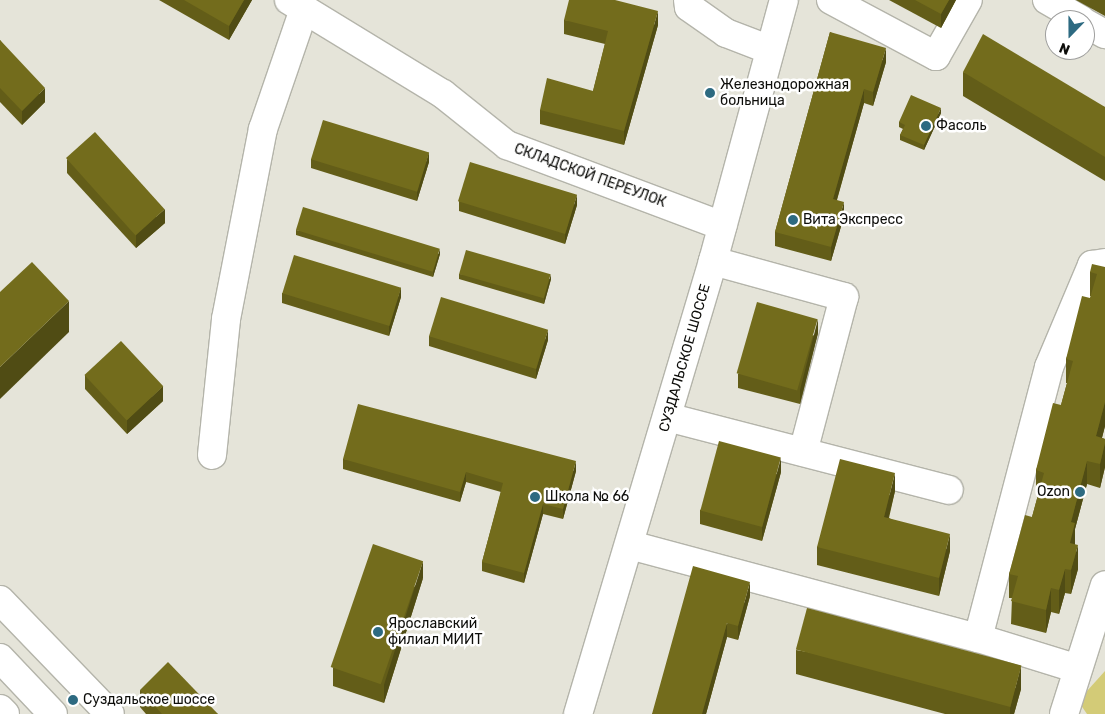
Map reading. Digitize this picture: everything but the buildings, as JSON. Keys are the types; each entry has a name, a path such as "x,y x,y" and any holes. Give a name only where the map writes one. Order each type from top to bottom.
{"street":[{"path":"688,0 689,7 726,33 768,49"},
{"name":"СУЗДАЛЬСКОЕ ШОССЕ","path":"578,714 630,546 713,262 768,49 784,0"},
{"path":"832,0 936,56 968,0"},
{"path":"1046,0 1064,10"},
{"path":"212,455 226,318 263,128 297,5"},
{"name":"СКЛАДСКОЙ ПЕРЕУЛОК","path":"297,5 443,94 507,145 722,226"},
{"path":"713,262 844,297 803,452"},
{"path":"978,638 1049,367 1092,265 1105,263"},
{"path":"667,417 949,490"},
{"path":"630,546 978,638 1075,668"},
{"path":"1064,714 1075,668 1105,585"},
{"path":"0,600 110,714"},
{"path":"0,658 53,714"},
{"path":"0,709 4,714"}],"shaded area":[{"path":"1105,671 1105,714 1087,714 1078,701"}],"place":[{"name":"Железнодорожная больница","path":"710,93"},
{"name":"Фасоль","path":"926,126"},
{"name":"Вита Экспресс","path":"793,220"},
{"name":"Ozon","path":"1080,492"},
{"name":"Школа № 66","path":"535,497"},
{"name":"Ярославский филиал МИИТ","path":"378,632"},
{"name":"Суздальское шоссе","path":"73,700"}]}
